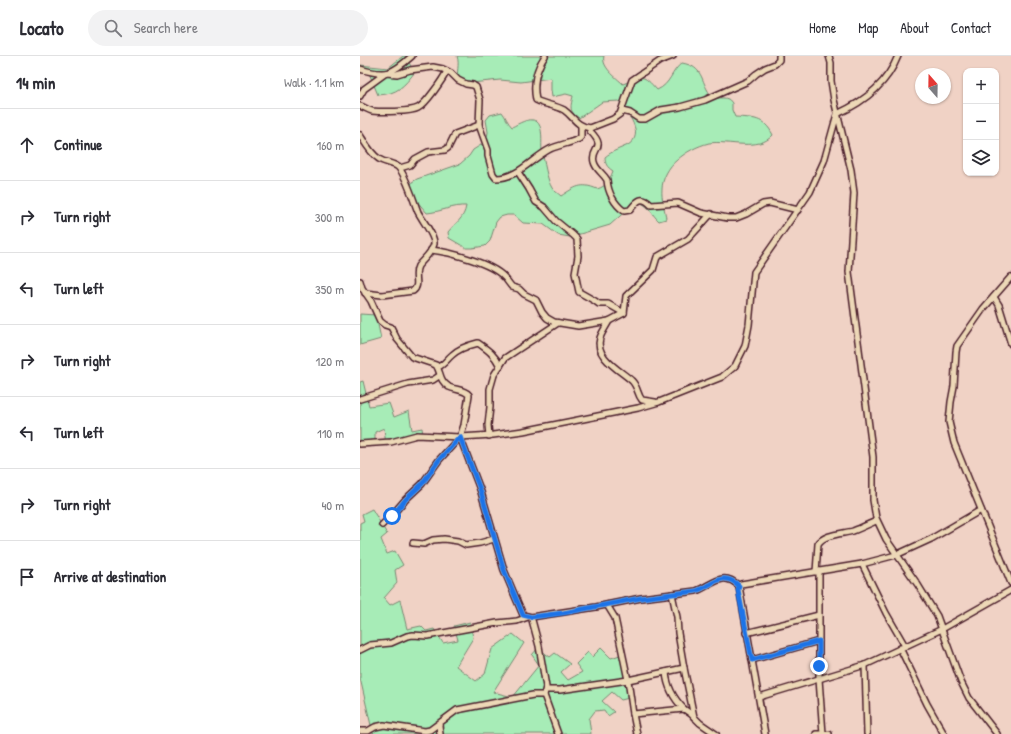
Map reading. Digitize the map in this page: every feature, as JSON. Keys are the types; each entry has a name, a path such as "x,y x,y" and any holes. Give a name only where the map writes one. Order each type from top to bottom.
{"street":[{"path":"360,69 381,74 386,73 402,65 412,56"},
{"path":"545,56 536,77 534,87 536,100 562,109 581,126 590,128 613,119 620,114 632,80 660,61 673,56"},
{"path":"622,111 630,113 639,119 645,118 661,110 680,107 705,100 748,81 760,71 775,64 779,60 779,56"},
{"path":"829,56 831,62 831,81 837,114 851,170 854,193 849,272 873,458 873,500 876,521 896,555 918,585 937,616 966,692 997,734"},
{"path":"837,114 848,110 870,95 888,77 898,56"},
{"path":"360,96 364,90 386,73 397,74 410,70 433,67 447,71 466,84 473,85 476,87 480,100 479,125 488,150 488,156 493,174 496,178 504,178 518,172 550,150 579,139 581,136 581,126"},
{"path":"360,106 371,111 413,110 420,108 443,80 447,71"},
{"path":"360,444 391,442 419,434 460,437 489,436 523,431 610,414 659,402 722,377 735,366 744,346 749,325 754,272 810,192 824,161 837,114"},
{"path":"400,168 410,165 415,159 428,152 445,150 448,148 455,134 479,125"},
{"path":"590,128 590,131 598,141 598,150 593,158 594,163 607,180 607,187 617,206 624,211 630,210 636,202 641,199 645,200 651,205 678,203 701,213 728,218 736,218 763,204 770,203 798,210"},
{"path":"360,135 372,153 379,159 400,168 418,211 433,237 434,242 431,250 422,260 415,272 417,284 416,289 413,292 382,295 365,293"},
{"path":"518,172 536,202 544,207 556,221 577,239 578,256 575,273 579,292 599,304 608,304 624,313"},
{"path":"624,313 626,296 653,270 657,257 688,239 711,214"},
{"path":"431,250 456,254 491,267 505,277 512,287 519,289 524,294 536,300 547,318 558,323 578,326 609,321 624,313"},
{"path":"1011,277 982,310 957,346 954,386 949,422 954,443 1011,583"},
{"path":"360,281 361,288 371,301 380,321 385,326 391,328 397,339 412,357 431,363 438,367"},
{"path":"994,297 999,305 1011,344"},
{"path":"609,321 600,338 599,345 602,354 632,381 638,388 639,396 642,400 659,402"},
{"path":"489,436 488,425 490,389 494,375 505,358 558,323"},
{"path":"438,367 442,366 453,353 478,343 497,358 500,366"},
{"path":"382,525 422,484 439,460 460,437 464,425 469,395 467,392 449,387 439,376 438,367"},
{"path":"360,400 408,384 433,380 439,376"},
{"path":"460,437 481,492 504,570 523,615 530,617"},
{"path":"739,586 741,584 862,564 896,555 936,536 982,510"},
{"path":"823,734 819,679 818,544 820,540 855,530 876,521"},
{"path":"413,543 424,544 433,540 444,539 458,541 466,545 494,539"},
{"path":"862,564 886,613 905,646"},
{"path":"360,650 370,645 391,643 407,636 427,636 641,598 696,591 703,589 714,581 726,579 732,580 739,586 746,633 765,734"},
{"path":"759,697 865,665 942,629 1011,590"},
{"path":"672,594 677,617 684,668 694,717"},
{"path":"607,605 615,618 628,680 637,734"},
{"path":"746,633 819,615"},
{"path":"530,617 539,646 546,692 558,734"},
{"path":"752,660 819,641"},
{"path":"900,648 927,704 944,734"},
{"path":"865,665 867,734"},
{"path":"360,730 368,731 375,727 384,725 425,731 439,725 457,710 546,692 628,680 684,668"},
{"path":"666,672 672,691 679,704 700,723 716,734"},
{"path":"633,714 684,709"},
{"path":"439,725 440,734"},
{"path":"816,734 829,734"}],"green space":[{"path":"403,56 416,56 409,63 415,72 396,91 378,95 369,73 360,73 360,65 388,68"},
{"path":"457,56 604,56 607,68 623,84 642,78 648,81 657,90 668,81 678,66 682,63 689,65 698,71 712,96 730,100 735,117 753,118 762,122 770,129 773,135 767,140 751,144 709,143 680,157 669,169 663,181 662,196 666,219 659,221 647,207 641,203 629,208 610,225 570,237 558,235 543,224 523,223 514,215 507,215 500,217 496,222 490,241 485,246 466,248 449,238 448,232 462,217 466,206 427,213 415,199 410,188 412,182 417,179 460,164 473,150 484,143 488,132 486,120 490,115 502,112 512,127 524,121 530,120 539,123 542,151 550,184 561,196 578,186 587,186 597,189 605,185 613,171 605,162 605,157 628,145 633,140 635,129 630,117 619,101 602,102 579,118 573,113 571,108 573,96 566,94 552,97 551,78 521,82 500,80 471,83 458,80"},
{"path":"360,314 376,315 381,339 360,345"},
{"path":"363,381 369,406 389,403 394,417 409,411 412,430 422,428 423,435 386,446 384,428 375,432 375,442 360,444 360,382"},
{"path":"372,509 387,534 381,539 387,554 395,551 403,565 395,570 397,583 384,598 390,605 400,600 407,629 421,626 426,631 434,629 443,643 458,640 454,626 470,622 473,638 456,666 476,681 485,674 492,649 513,634 524,643 493,692 513,697 539,665 532,655 538,648 550,657 555,653 570,664 561,672 568,680 582,672 576,664 588,652 592,657 601,648 611,658 623,654 633,697 621,700 612,692 602,701 614,712 608,716 604,710 595,711 589,719 591,734 373,734 360,678 360,523 364,521 362,514"}],"route":[{"path":"392,516 406,499 422,484 439,460 460,437 481,492 504,570 523,615 531,617 596,608 641,598 696,591 703,589 714,581 726,579 732,580 739,586 738,590 752,660 819,641 819,666"}]}
